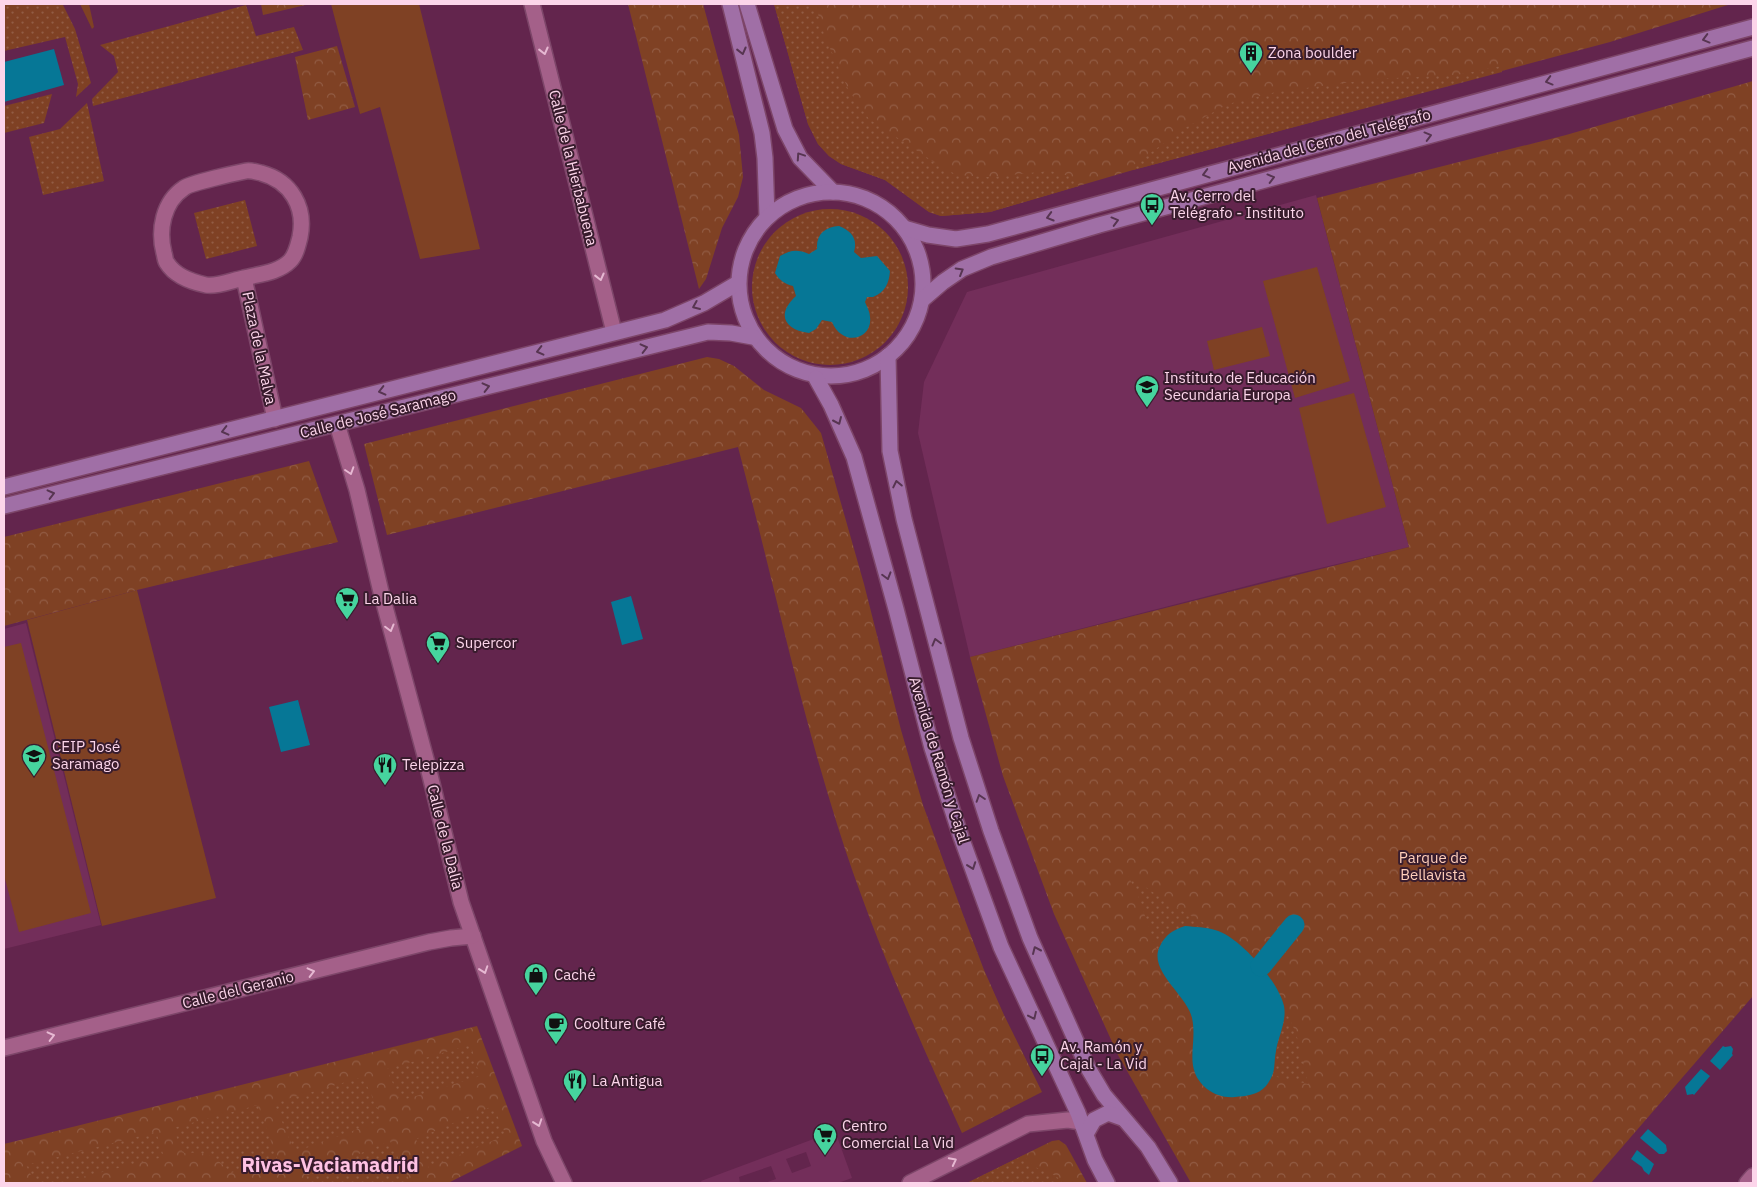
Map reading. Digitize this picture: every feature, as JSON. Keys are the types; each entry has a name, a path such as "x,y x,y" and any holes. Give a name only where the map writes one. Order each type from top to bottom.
{"street":[{"name":"Calle de la Hierbabuena","path":"532,4 614,332"},
{"path":"730,4 762,133 766,158 767,217"},
{"path":"747,4 785,129 800,158 833,192"},
{"name":"Avenida del Cerro del Telégrafo","path":"904,228 956,240 988,234 1753,27"},
{"name":"Avenida del Cerro del Telégrafo","path":"922,300 942,282 962,269 991,257 1099,225 1753,48"},
{"name":"Plaza de la Malva","path":"249,170 266,175 282,183 294,196 301,212 301,231 298,248 291,260 278,269 244,278 209,285 192,281 178,274 166,263 161,230 164,213 173,198 184,187 249,170"},
{"path":"833,192 853,194 872,202 890,213 904,228 917,251 923,275 922,300 912,328 904,341 888,356 857,373 816,378 773,356 754,337 740,302 738,283 746,247 767,217 786,203 809,194 833,192"},
{"name":"Plaza de la Malva","path":"244,278 275,419"},
{"name":"Calle de José Saramago","path":"4,487 664,320 704,303 738,283"},
{"name":"Calle de José Saramago","path":"4,506 708,332 754,337"},
{"name":"Avenida de Ramón y Cajal","path":"888,356 890,451 904,519 961,738 991,831 1030,938 1088,1068 1104,1095 1148,1147 1170,1183"},
{"name":"Avenida de Ramón y Cajal","path":"816,378 831,405 854,458 932,748 971,865 1001,947 1084,1128 1095,1160 1107,1183"},
{"name":"Calle de la Dalia","path":"337,424 427,763 461,902 544,1141 564,1183"},
{"name":"Calle del Geranio","path":"4,1048 429,942 473,936"},
{"path":"910,1183 1028,1124 1068,1120 1084,1128 1108,1113 1122,1118"},
{"path":"1747,1183 1753,1176"}],"shaded area":[{"name":"Instituto de Educación Secundaria Europa","path":"1316,195 1409,547 1282,577 970,657 918,433 924,382 967,292"},
{"name":"CEIP José Saramago","path":"26,623 101,925 4,949 4,629"},
{"name":"Centro Comercial La Vid","path":"835,1131 852,1178 838,1183 765,1183 776,1179 771,1166 739,1177 740,1183 702,1183 701,1181","holes":["806,1152 811,1166 792,1173 786,1159"]}],"green space":[{"path":"4,4 63,5 75,29 91,83 76,97 78,84 65,37 4,51"},
{"path":"80,4 89,4 94,27 92,29"},
{"path":"261,4 310,4 263,15"},
{"path":"331,4 419,4 480,249 420,259 380,107 360,114"},
{"path":"628,4 703,4 739,135 743,177 738,197 722,228 706,279 699,289"},
{"path":"774,4 1731,4 1610,42 1133,170 990,212 941,216 929,212 885,180 841,164 829,156 818,144 808,124"},
{"path":"774,4 815,4 825,37 849,91 869,119 940,166 957,175 988,177 1051,171 1069,176 1079,186 990,212 941,216 929,212 885,180 841,164 829,156 818,144 808,124"},
{"path":"246,5 256,36 294,27 303,50 93,106 92,99 118,72 114,56 100,45"},
{"path":"337,46 355,107 308,120 295,57"},
{"path":"1501,66 1502,72 1133,170 1132,166 1185,128 1228,104 1276,92 1374,79 1457,75"},
{"name":"Parque de Bellavista","path":"1753,81 1753,996 1591,1183 1191,1183 1118,1055 1054,914 1003,776 970,657 1409,547 1317,198 1566,135"},
{"path":"52,94 44,123 4,133 4,106"},
{"path":"87,103 104,181 43,195 29,137 60,129"},
{"path":"245,200 257,246 206,259 194,213"},
{"path":"822,209 838,209 860,214 880,226 891,237 903,257 908,287 903,317 891,337 880,348 860,360 838,365 822,365 800,360 780,348 769,337 757,317 752,295 752,279 757,257 769,237 780,226 800,214"},
{"path":"1317,267 1350,381 1295,398 1263,281"},
{"path":"1262,327 1270,356 1214,370 1207,341"},
{"path":"707,357 719,359 734,366 764,390 801,408 821,433 864,584 901,730 923,805 984,970 1042,1092 962,1133 911,1019 879,942 850,864 797,683 738,447 387,535 364,444"},
{"path":"1354,393 1386,507 1327,524 1299,408"},
{"path":"309,461 338,542 137,590 4,626 4,537"},
{"path":"137,590 216,898 102,926 27,620"},
{"name":"CEIP José Saramago","path":"21,643 91,913 19,932 4,875 4,647"},
{"path":"1128,875 1170,904 1216,930 1181,927 1169,934 1157,951 1139,898"},
{"path":"1284,1007 1296,1033 1308,1084 1273,1076"},
{"path":"477,1026 522,1146 448,1183 4,1183 4,1144"},
{"path":"470,1045 480,1076 400,1101 387,1069"},
{"path":"363,1077 383,1120 295,1152 274,1103"},
{"path":"258,1105 277,1158 231,1173 215,1158 199,1153 183,1153 173,1128"},
{"path":"493,1106 506,1135 429,1168 416,1139"},
{"path":"156,1132 164,1157 57,1183 35,1183 26,1165"},
{"path":"1059,1140 1066,1145 1087,1183 967,1183 1052,1141"},
{"path":"390,1141 410,1181 406,1183 309,1183 306,1176"},
{"path":"1024,1155 1035,1167 1054,1175 1063,1183 967,1183"}],"water":[{"path":"54,49 64,85 4,102 4,62"},
{"path":"839,226 847,230 854,239 854,252 861,258 877,256 890,271 889,280 883,290 873,297 867,297 865,302 870,313 870,325 867,331 862,335 850,338 837,330 832,322 822,320 816,329 809,333 789,325 785,315 786,309 796,296 793,286 783,282 775,273 780,256 794,251 809,254 817,249 818,239 822,232"},
{"path":"631,596 643,639 622,645 611,602"},
{"path":"298,700 310,745 281,752 269,707"},
{"path":"1185,926 1215,930 1235,941 1257,961 1281,996 1285,1012 1273,1073 1266,1086 1256,1093 1235,1097 1220,1096 1207,1089 1199,1081 1195,1073 1192,1056 1192,1018 1189,1010 1163,974 1157,955 1167,935"},
{"path":"1723,1046 1731,1046 1733,1055 1720,1070 1710,1061"},
{"path":"1701,1069 1710,1076 1694,1095 1687,1095 1685,1087"},
{"path":"1648,1129 1666,1145 1667,1151 1664,1154 1659,1154 1640,1138"},
{"path":"1637,1150 1654,1164 1649,1175 1631,1159"}],"waterway":[{"path":"1261,966 1294,925"}],"place":[{"name":"Zona boulder","path":"1251,74"},
{"name":"Av. Cerro del Telégrafo - Instituto","path":"1152,226"},
{"name":"Instituto de Educación Secundaria Europa","path":"1147,408"},
{"name":"La Dalia","path":"347,620"},
{"name":"Supercor","path":"438,664"},
{"name":"CEIP José Saramago","path":"34,777"},
{"name":"Telepizza","path":"385,786"},
{"name":"Caché","path":"536,996"},
{"name":"Coolture Café","path":"556,1045"},
{"name":"Av. Ramón y Cajal - La Vid","path":"1042,1077"},
{"name":"La Antigua","path":"575,1102"},
{"name":"Centro Comercial La Vid","path":"825,1156"}],"district":[{"name":"Rivas-Vaciamadrid","path":"330,1165"}]}
